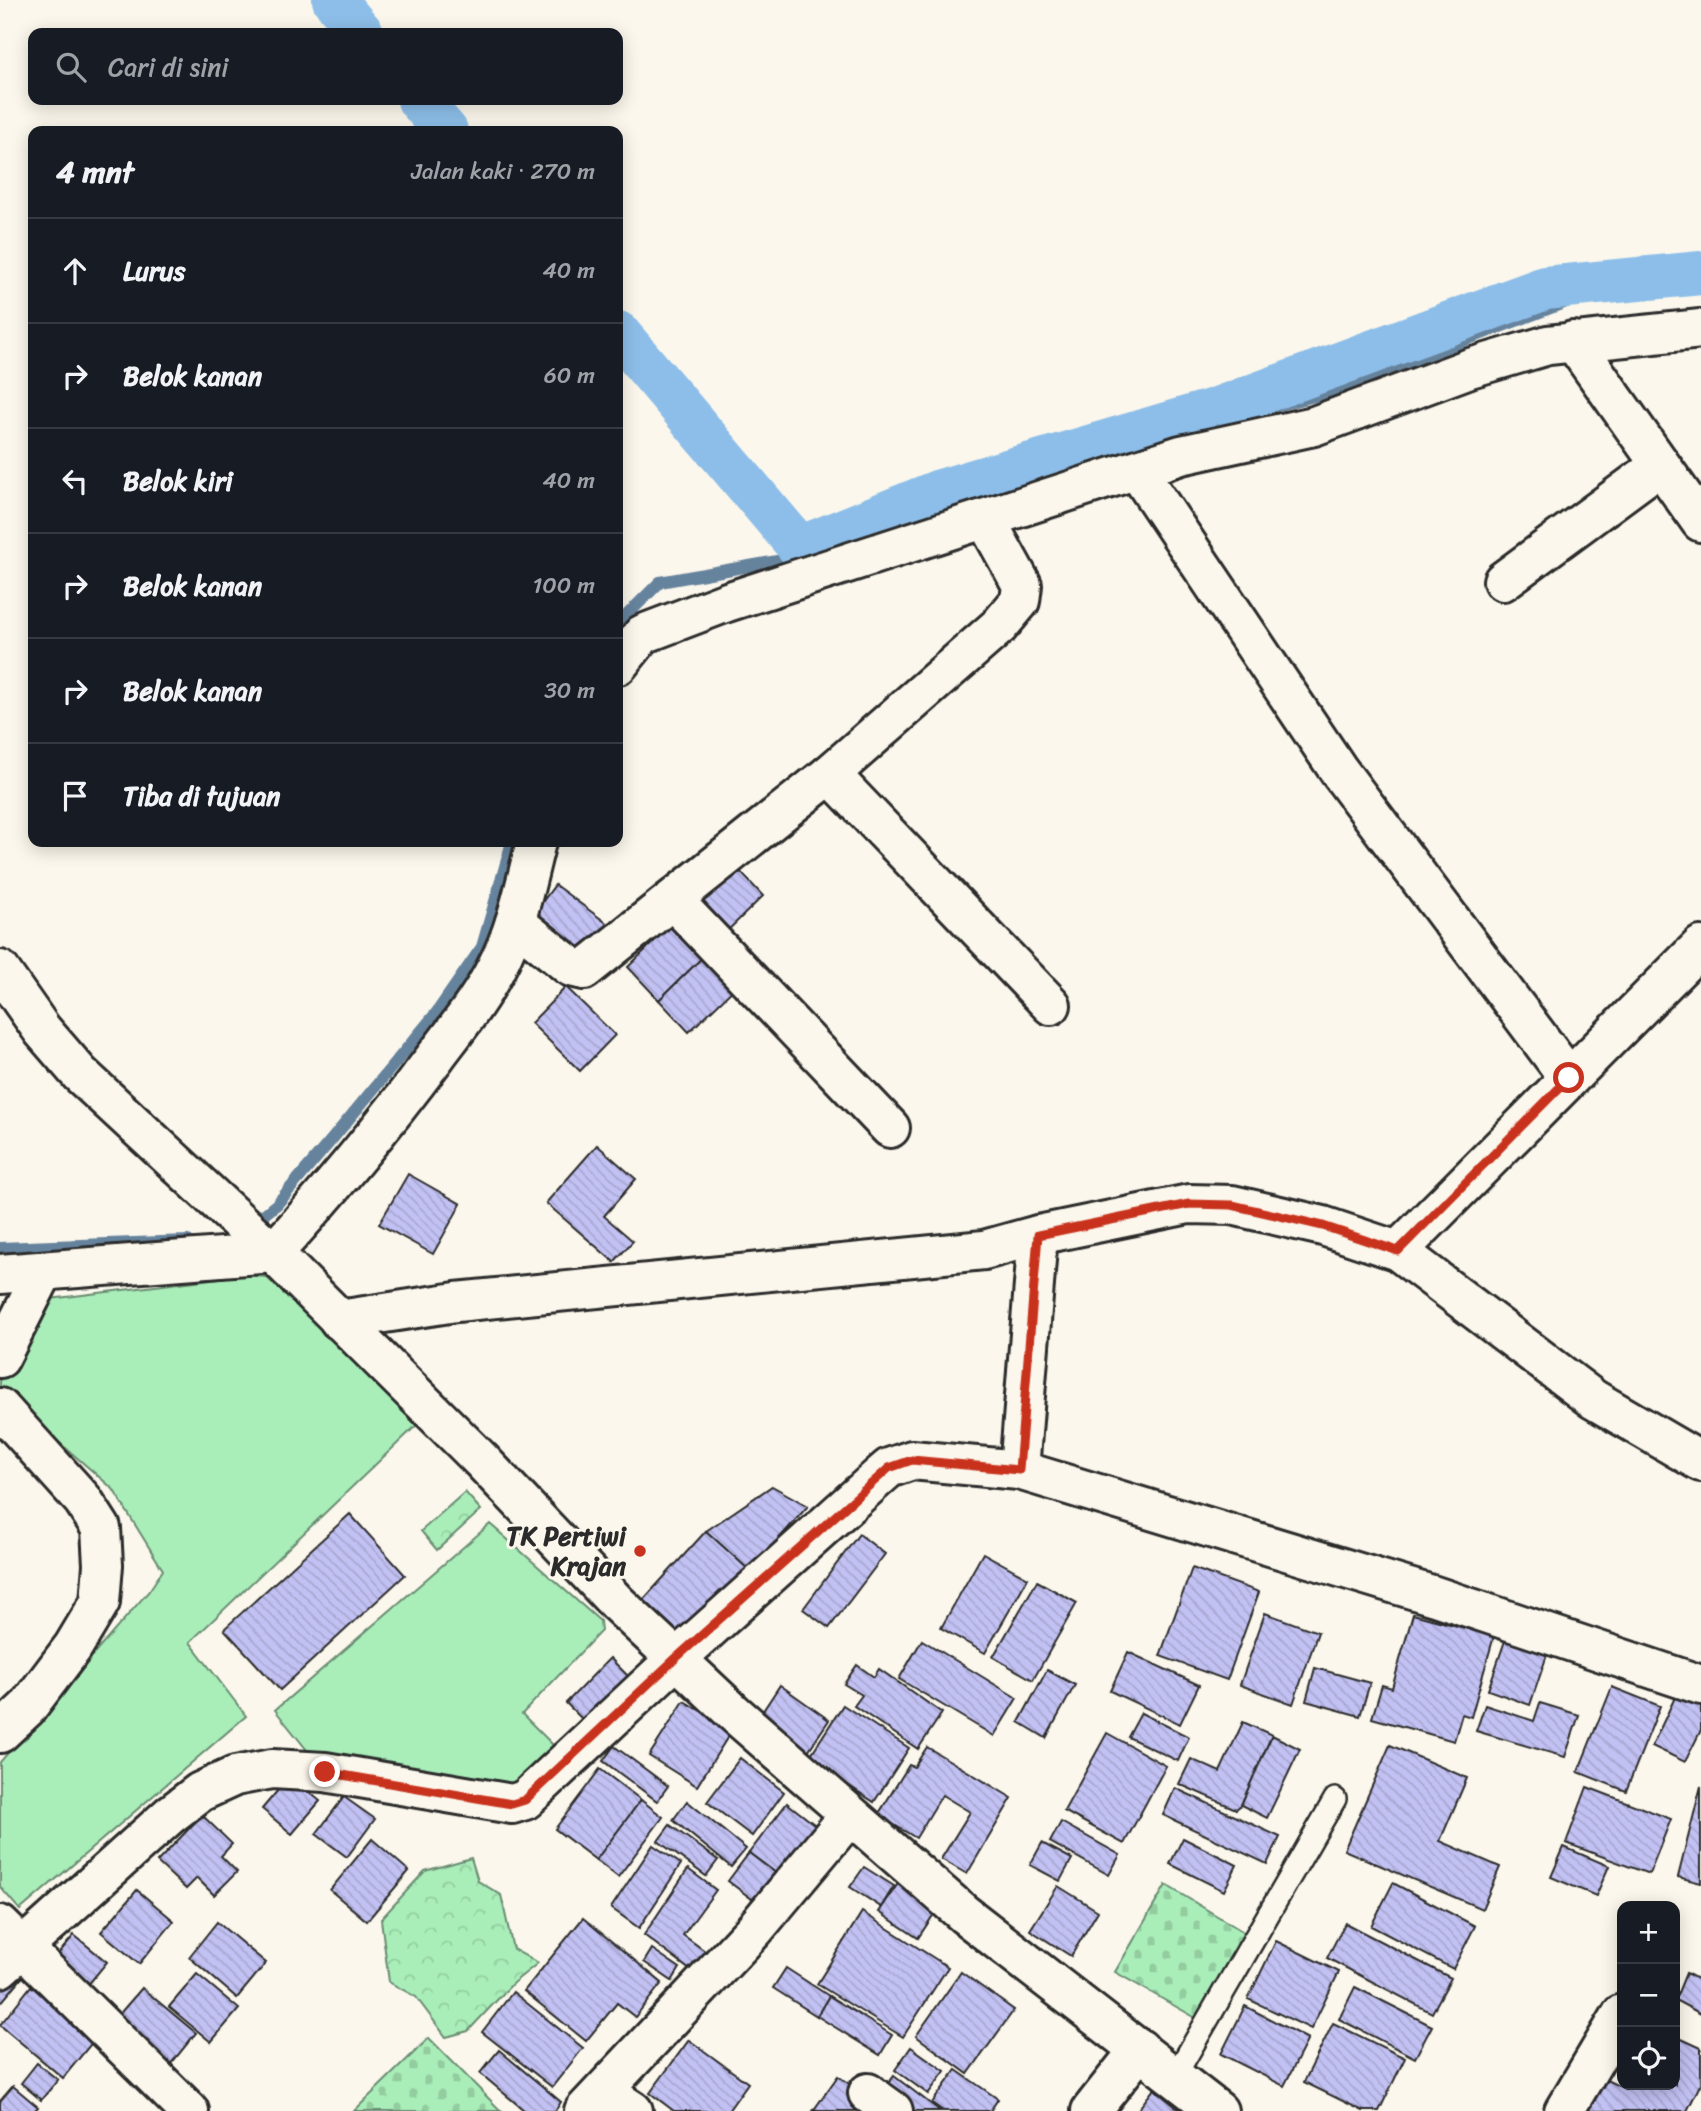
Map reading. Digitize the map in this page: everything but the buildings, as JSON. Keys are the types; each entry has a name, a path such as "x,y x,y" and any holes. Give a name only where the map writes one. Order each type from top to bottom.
{"street":[{"path":"623,659 643,634 727,602 1181,455 1314,426 1470,368 1573,341 1701,328"},
{"path":"1573,341 1701,522"},
{"path":"1503,581 1659,466"},
{"path":"1136,470 1339,771 1569,1078"},
{"path":"515,922 571,967 584,970 830,774 999,626 1020,601 1020,578 986,520"},
{"path":"830,774 1051,1005"},
{"path":"0,1274 267,1247 402,1102 474,1005 496,968 515,922 535,847"},
{"path":"673,900 890,1128"},
{"path":"1398,1251 1701,946"},
{"path":"0,970 42,1030 80,1074 267,1247 481,1459 617,1603 850,1815 964,1914 1218,2111"},
{"path":"339,1320 456,1302 984,1250 1038,1235 1189,1204 1232,1205 1323,1226 1398,1251 1593,1399 1701,1462"},
{"path":"1019,1470 1038,1235"},
{"path":"0,1358 44,1271"},
{"path":"0,1408 83,1500 101,1528 103,1565 100,1602 73,1647 27,1708 0,1733"},
{"path":"189,2111 7,1947 170,1815 212,1786 235,1776 272,1769 325,1772 512,1804 525,1800 676,1658 889,1468 912,1460 1019,1470 1434,1596 1701,1685"},
{"path":"607,2105 850,1815"},
{"path":"1564,2111 1617,2022"},
{"path":"1091,2111 1140,2049"}],"lane":[{"path":"1175,2076 1335,1800"}],"green space":[{"path":"244,1275 266,1277 422,1420 190,1642 246,1716 20,1910 0,1887 0,1762 149,1591 163,1570 113,1489 0,1391 0,1360 42,1300"},
{"path":"465,1492 481,1510 437,1550 421,1531"},
{"path":"490,1524 600,1621 601,1631 522,1714 563,1755 515,1794 315,1760 275,1710"},
{"path":"471,1858 478,1881 501,1895 513,1949 538,1963 513,1983 468,2031 446,2037 416,1997 389,1982 381,1919 425,1871"},
{"path":"1166,1885 1252,1937 1203,2022 1115,1972"},
{"path":"429,2038 501,2111 354,2111"}],"waterway":[{"path":"334,0 358,28"},
{"path":"423,105 442,126"},
{"path":"623,339 800,548 940,491 1217,409 1545,288 1701,273"},
{"path":"623,619 660,582 799,557 1146,438 1319,395 1580,297 1701,284"},
{"path":"251,1225 277,1204 333,1138 437,1012 482,947 511,847"},
{"path":"0,1248 188,1241"}],"place":[{"name":"TK Pertiwi Krajan","path":"640,1551"}],"route":[{"path":"325,1772 512,1804 525,1800 676,1658 889,1468 912,1460 1019,1470 1038,1235 1189,1204 1232,1205 1323,1226 1398,1251 1489,1162 1569,1078"}]}
